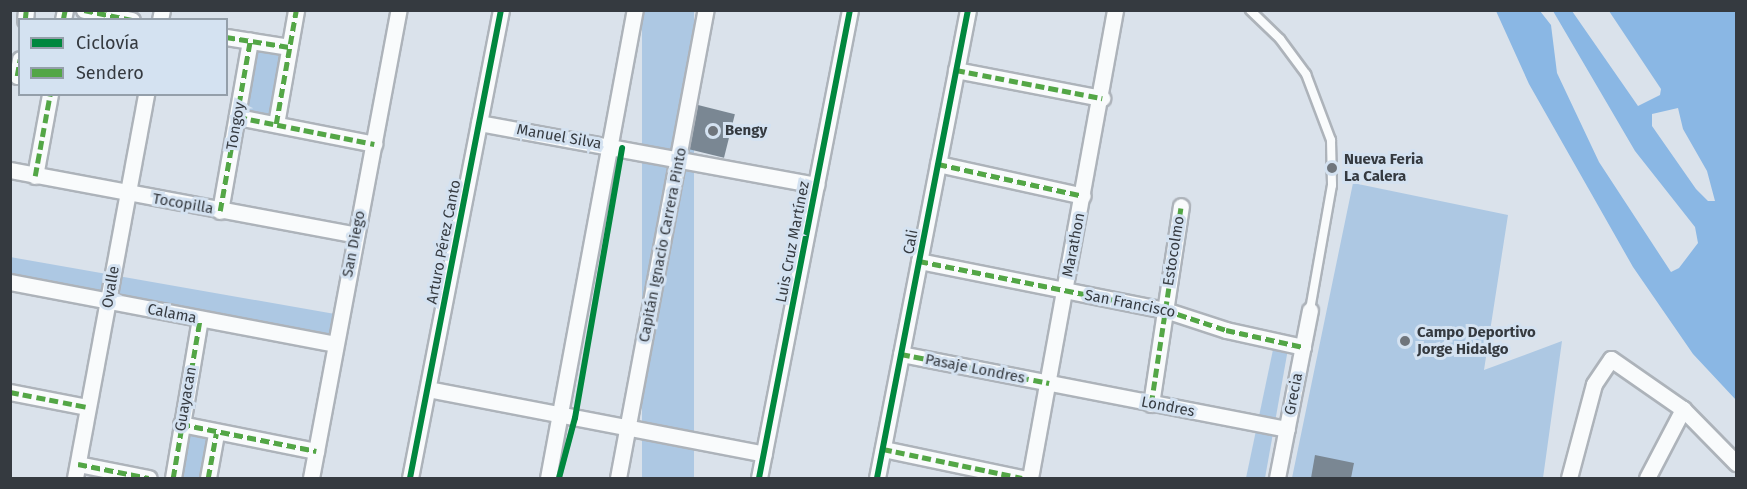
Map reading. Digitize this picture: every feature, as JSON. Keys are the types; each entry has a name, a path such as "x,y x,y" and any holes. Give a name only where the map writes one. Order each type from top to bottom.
{"street":[{"path":"84,10 122,18"},
{"path":"276,124 296,10"},
{"name":"San Diego","path":"311,478 334,344 399,10"},
{"name":"Arturo Pérez Canto","path":"410,478 501,10"},
{"path":"548,478 635,10"},
{"name":"Capitán Ignacio Carrera Pinto","path":"618,478 706,10"},
{"name":"Luis Cruz Martínez","path":"759,478 850,10"},
{"name":"Cali","path":"877,478 968,10"},
{"name":"Marathon","path":"1030,478 1102,99 1115,10"},
{"path":"228,37 289,47"},
{"name":"Tongoy","path":"220,211 250,41"},
{"path":"956,70 1102,99"},
{"path":"35,176 50,96"},
{"name":"Ovalle","path":"77,471 146,96"},
{"path":"238,117 374,144"},
{"name":"Manuel Silva","path":"479,123 680,157 816,185"},
{"path":"938,164 1083,196"},
{"name":"Tocopilla","path":"10,171 356,235"},
{"name":"Estocolmo","path":"1151,404 1181,206"},
{"name":"San Francisco","path":"919,261 1065,292 1165,310 1226,330 1303,347"},
{"name":"Calama","path":"10,282 334,344"},
{"name":"Grecia","path":"1277,478 1310,310"},
{"name":"Guayacan","path":"173,478 200,319"},
{"name":"Pasaje Londres","path":"901,354 1049,383"},
{"path":"1569,478 1594,384 1611,359 1683,409 1737,463"},
{"name":"Londres","path":"1049,383 1287,429"},
{"path":"428,389 764,454"},
{"path":"10,392 87,407"},
{"path":"1647,478 1683,409"},
{"path":"181,424 216,434 316,452"},
{"path":"208,478 216,434"},
{"path":"883,448 1022,478"},
{"path":"77,471 149,478"}],"lane":[{"path":"1250,10 1280,39 1306,74 1331,140 1332,185 1310,310"}],"shaded area":[{"path":"642,11 694,11 694,478 642,478"},
{"path":"1496,11 1540,11 1551,25 1557,73 1599,162 1671,272 1679,268 1698,243 1695,227 1635,151 1553,11 1572,11 1638,106 1660,95 1661,89 1609,11 1736,11 1736,400 1693,354 1633,267 1529,84","holes":["1678,108 1683,129 1707,171 1715,201 1708,201 1696,189 1652,126 1652,114"]},
{"path":"253,48 281,53 269,118 242,113"},
{"name":"Campo Deportivo Jorge Hidalgo","path":"1353,183 1508,215 1484,370 1562,341 1543,478 1292,478"},
{"path":"10,257 335,314 331,334 11,275"},
{"path":"1274,345 1288,349 1265,478 1246,478"},
{"path":"186,432 211,438 204,478 180,478"}],"building":[{"name":"Bengy","path":"698,105 735,114 724,158 687,149"},
{"path":"1315,455 1354,463 1351,478 1311,478"}],"marked path":[{"path":"25,18 26,10"},
{"path":"63,18 65,10"},
{"path":"84,10 122,18"},
{"path":"276,124 296,10"},
{"path":"228,37 289,47"},
{"path":"220,211 250,41"},
{"path":"17,76 18,70"},
{"path":"956,70 1102,98"},
{"path":"35,176 50,96"},
{"path":"238,117 374,144"},
{"path":"938,164 1083,196"},
{"path":"1151,404 1181,206"},
{"path":"919,261 1165,310 1226,330 1303,347"},
{"path":"173,478 200,319"},
{"path":"901,354 1049,383"},
{"path":"10,392 87,407"},
{"path":"181,424 316,451"},
{"path":"208,478 216,434"},
{"path":"883,449 1022,478"},
{"path":"78,464 149,478"}],"cycle path":[{"path":"410,478 501,10"},
{"path":"759,478 850,10"},
{"path":"877,478 968,10"},
{"path":"559,478 575,418 622,148"}],"place":[{"name":"Bengy","path":"713,131"},
{"name":"Nueva Feria La Calera","path":"1332,168"},
{"name":"Campo Deportivo Jorge Hidalgo","path":"1405,341"}]}
